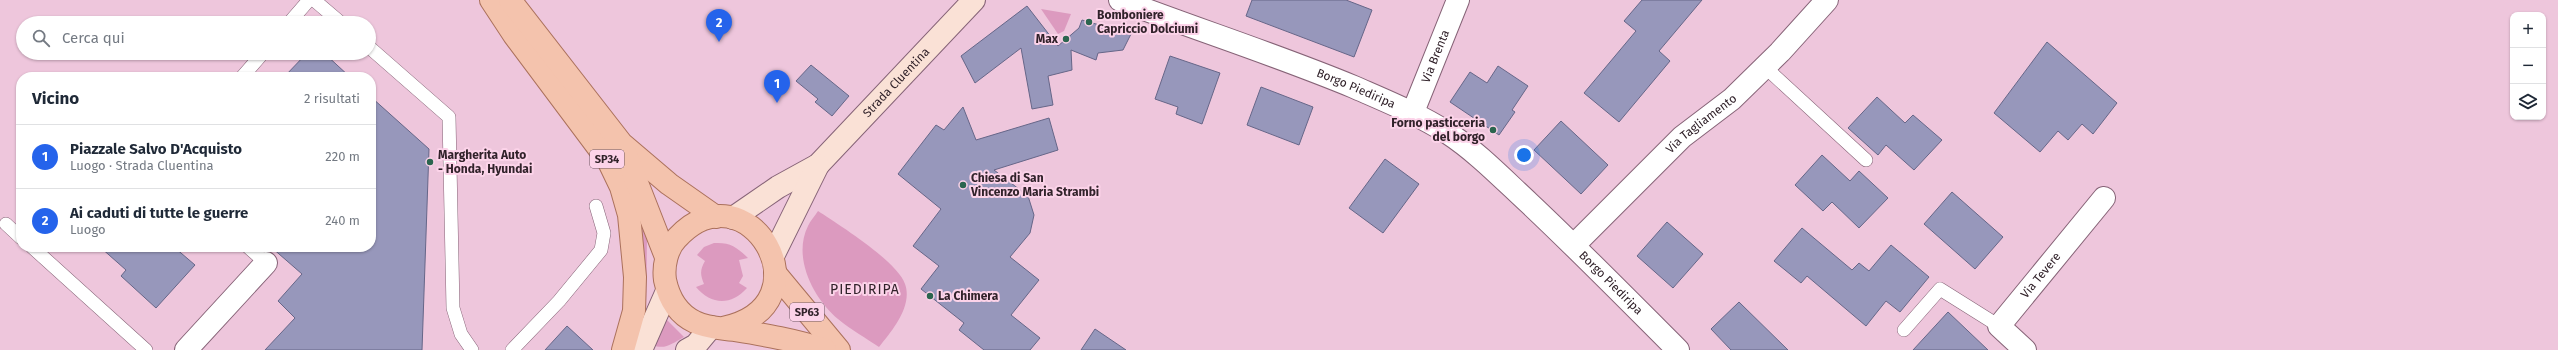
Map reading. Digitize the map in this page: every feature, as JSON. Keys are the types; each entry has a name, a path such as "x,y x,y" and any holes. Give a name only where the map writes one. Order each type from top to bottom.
{"main road":[{"name":"SP34","path":"491,0 514,35 609,162 621,187 629,215 635,277 634,311 622,350"},
{"name":"SP34","path":"510,0 622,144 669,184 724,217"},
{"name":"Strada Cluentina","path":"724,217 818,165 974,0"},
{"name":"SP34","path":"622,144 666,257"},
{"name":"Strada Cluentina","path":"774,265 818,165"},
{"path":"687,350 696,345 717,328 739,324 754,316 765,304 772,290 774,265 764,239 755,230 724,217 700,220 685,229 674,241 666,257 664,274 667,291 674,304 684,315 696,323 717,328 791,340 825,350"},
{"name":"SP63","path":"774,265 839,350"},
{"path":"641,350 667,291"}],"street":[{"name":"Borgo Piediripa","path":"1120,0 1201,32 1308,68 1413,112 1450,134 1501,177 1574,245 1678,350"},
{"name":"Via Brenta","path":"1413,112 1458,0"},
{"name":"Via Tagliamento","path":"1574,245 1682,137 1732,99 1765,67 1827,0"},
{"name":"Via Tevere","path":"1999,326 2104,198"},
{"path":"186,350 266,263"},
{"path":"1999,326 2025,350"}],"lane":[{"path":"295,16 309,0"},
{"path":"314,0 333,16"},
{"path":"376,53 450,117 453,308 462,334 472,350"},
{"path":"246,72 257,60"},
{"path":"1765,67 1866,160"},
{"path":"512,350 559,301 601,250 604,233 596,206"},
{"path":"6,224 16,233"},
{"path":"38,252 146,350"},
{"path":"254,252 266,263"},
{"path":"1904,330 1940,289 1999,326"}],"shaded area":[{"path":"1041,9 1071,14 1064,31 1058,34"},
{"path":"818,211 880,255 900,275 905,284 907,292 904,309 890,334 879,347 848,327 829,311 821,301 808,277 804,264 804,238 809,224"},
{"path":"644,215 647,237 646,321 640,307 635,218"},
{"path":"714,243 729,244 748,258 739,260 743,276 739,283 747,288 741,294 728,300 715,300 702,293 696,287 704,284 701,272 705,261 697,255 704,247"},
{"path":"665,318 684,337 665,347 652,345"}],"building":[{"path":"1252,0 1346,0 1372,10 1354,57 1246,16"},
{"path":"1642,0 1702,0 1659,51 1670,61 1619,122 1584,93 1636,31 1624,21"},
{"path":"1027,6 1058,46 1079,28 1082,20 1131,34 1123,50 1098,53 1096,60 1071,50 1072,70 1048,76 1053,105 1032,109 1021,48 975,83 961,56"},
{"path":"2047,42 2117,103 2093,134 2082,124 2068,140 2058,131 2040,152 1994,113"},
{"path":"1170,56 1220,73 1202,124 1176,114 1178,107 1155,99"},
{"path":"300,60 332,60 345,72 289,72"},
{"path":"811,65 849,96 832,116 815,102 818,99 796,81"},
{"path":"1498,66 1528,86 1512,110 1515,112 1499,135 1450,102 1470,72 1487,83"},
{"path":"1261,87 1313,107 1299,145 1247,125"},
{"path":"1877,97 1905,123 1913,115 1942,140 1914,170 1886,145 1878,155 1848,128"},
{"path":"376,101 429,149 422,350 265,350 295,318 278,301 302,274 277,252 376,252"},
{"path":"963,107 976,140 1049,118 1058,150 994,170 1028,196 1034,215 1030,233 1010,257 1039,280 1011,315 1040,338 1030,350 984,350 959,330 964,323 921,289 939,266 913,246 941,209 898,174 936,125 944,130"},
{"path":"1561,121 1608,165 1581,194 1534,150"},
{"path":"1822,155 1850,181 1859,171 1888,198 1859,228 1832,202 1823,211 1795,185"},
{"path":"1385,159 1419,184 1383,233 1349,208"},
{"path":"1952,192 2003,237 1975,269 1924,224"},
{"path":"1667,222 1703,254 1673,288 1637,256"},
{"path":"1802,228 1852,270 1859,263 1869,271 1891,245 1929,277 1900,312 1886,301 1866,326 1807,276 1801,283 1774,261"},
{"path":"106,252 180,252 195,265 156,308 121,276 126,270"},
{"path":"1739,302 1788,350 1731,350 1711,329"},
{"path":"1948,312 1988,350 1913,350"},
{"path":"567,326 593,350 545,350"},
{"path":"1095,329 1126,350 1081,350"}],"place":[{"name":"Bomboniere Capriccio Dolciumi","path":"1089,22"},
{"name":"Max","path":"1066,39"},
{"name":"Ai caduti di tutte le guerre","path":"719,42"},
{"name":"Piazzale Salvo D'Acquisto","path":"777,103"},
{"name":"Forno pasticceria del borgo","path":"1493,130"},
{"name":"Margherita Auto - Honda, Hyundai","path":"430,162"},
{"name":"Chiesa di San Vincenzo Maria Strambi","path":"963,185"},
{"name":"La Chimera","path":"930,296"}],"district":[{"name":"PIEDIRIPA","path":"865,289"}]}
